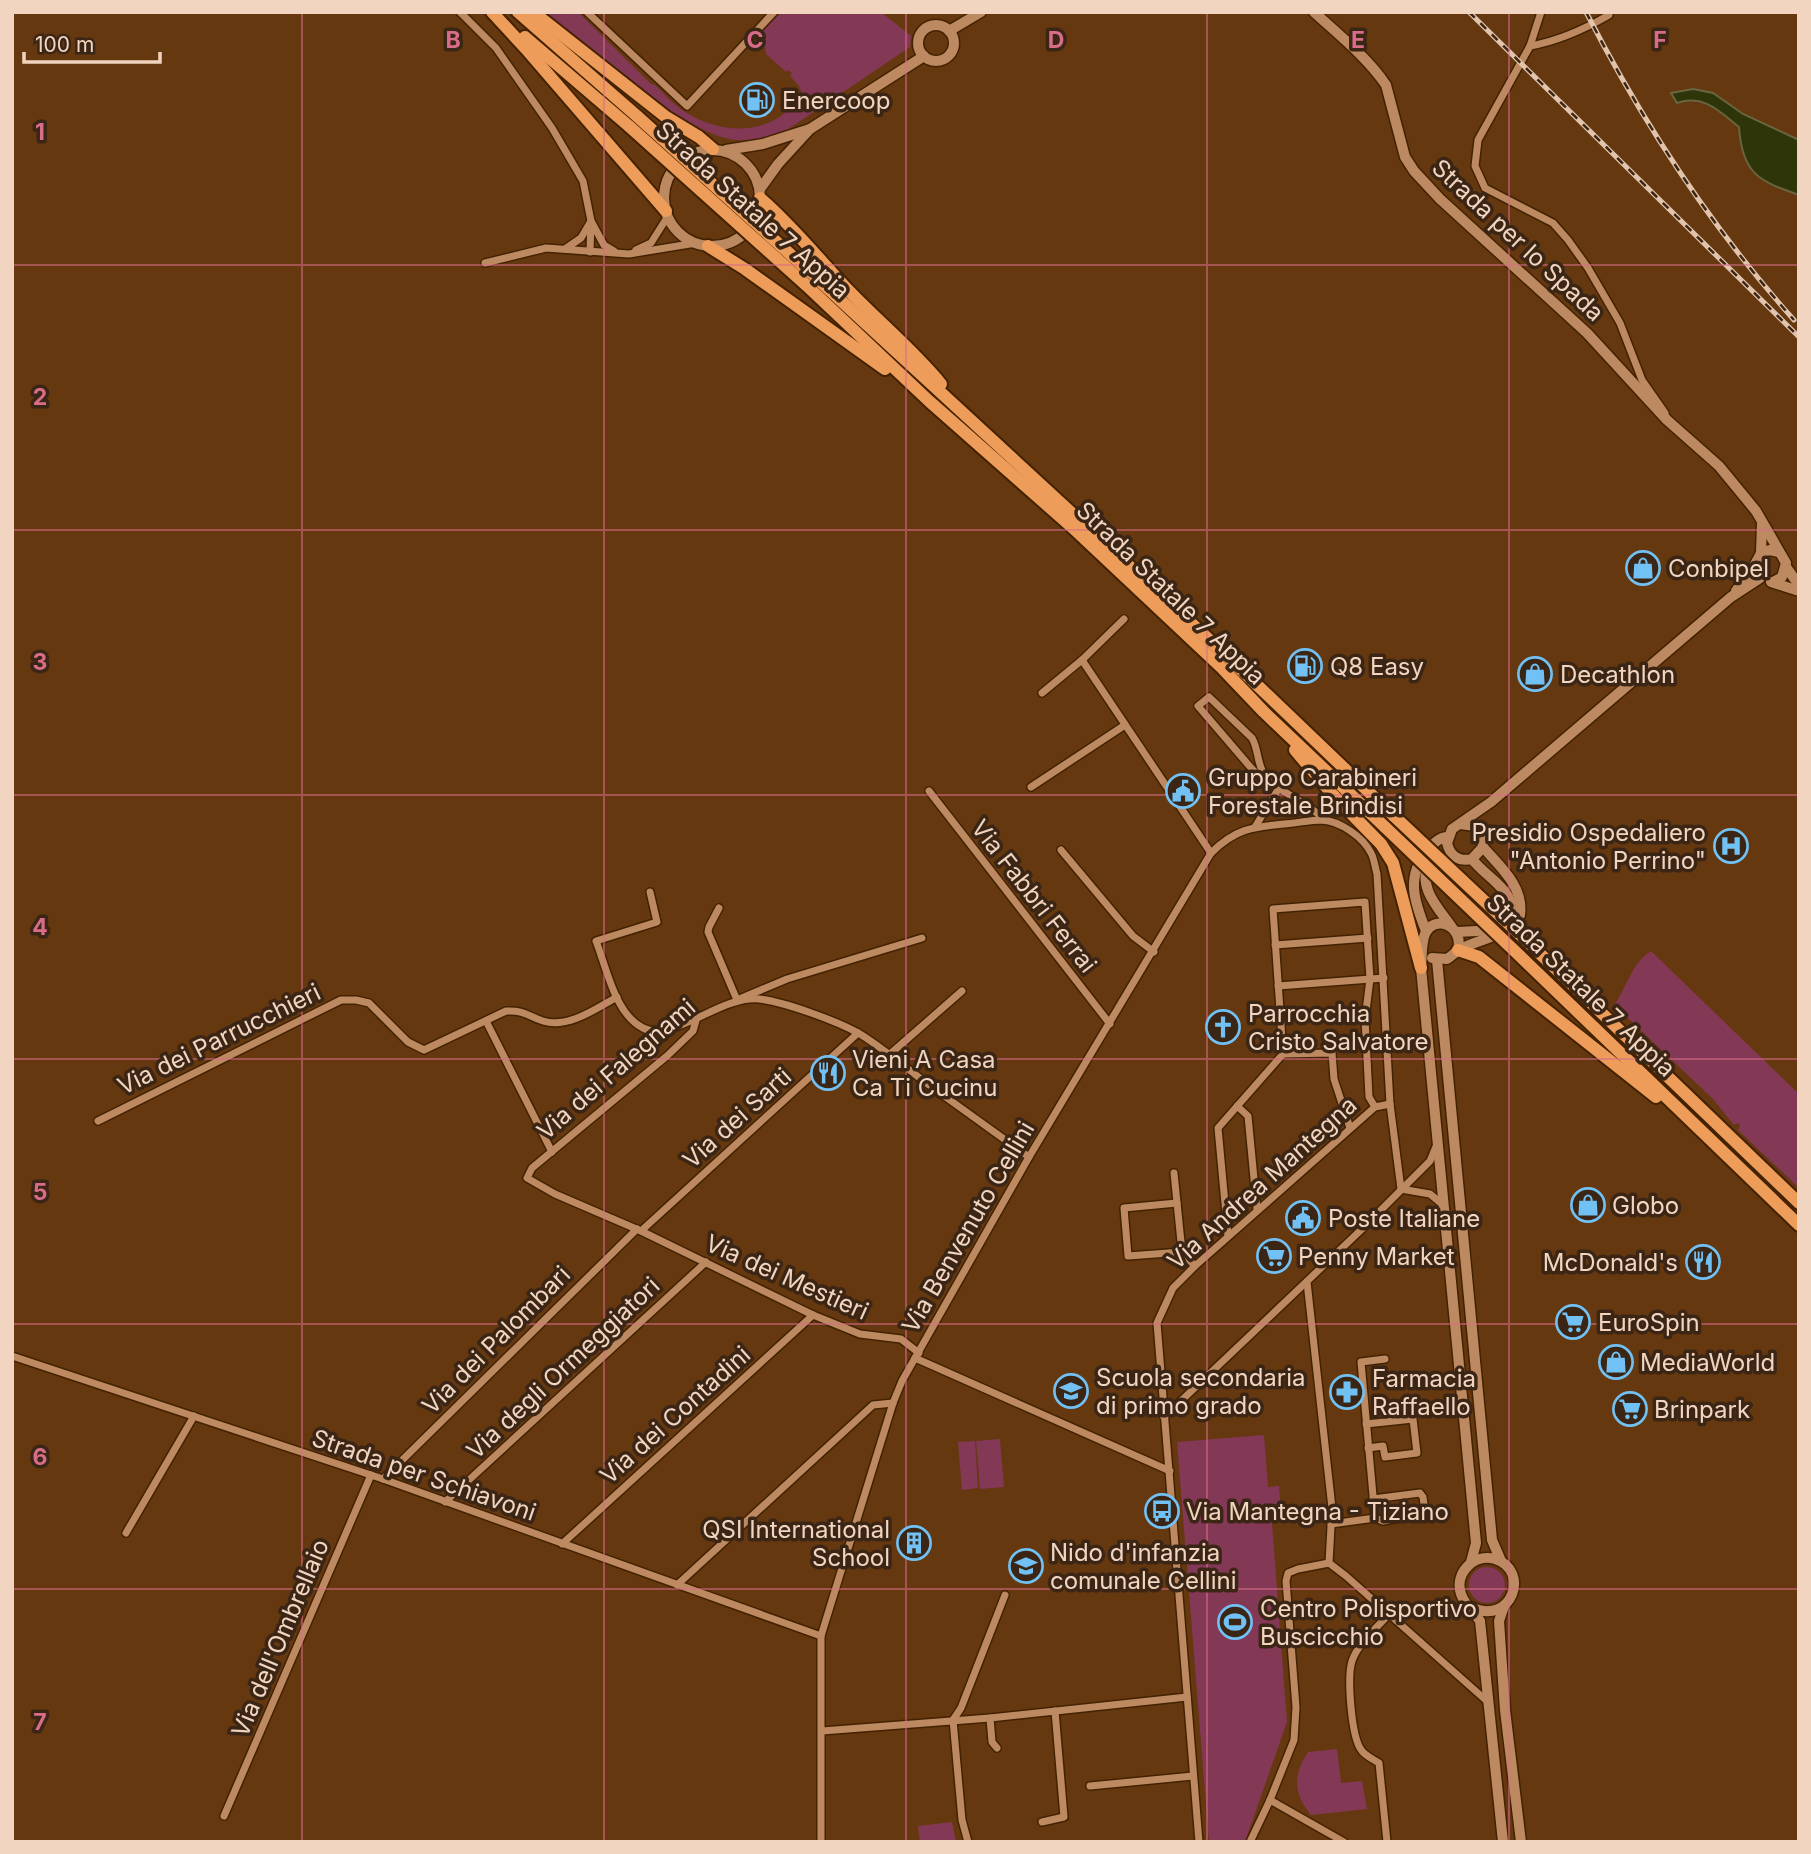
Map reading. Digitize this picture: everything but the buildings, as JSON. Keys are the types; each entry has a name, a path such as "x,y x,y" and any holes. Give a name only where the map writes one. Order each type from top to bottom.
{"highway":[{"name":"Strada Statale 7 Appia","path":"494,12 634,122"},
{"path":"494,12 667,214"},
{"name":"Strada Statale 7 Appia","path":"518,12 634,122 808,279 966,414 1220,650 1799,1203"},
{"path":"533,12 666,117 718,150"},
{"path":"760,193 851,294 928,369 966,414"},
{"path":"702,244 745,269 929,401"},
{"name":"Strada Statale 7 Appia","path":"808,279 929,401 1073,527 1223,669 1264,712 1799,1225"},
{"path":"1264,712 1333,795 1381,844 1392,863 1421,968"},
{"path":"1410,934 1424,940"},
{"path":"1458,950 1479,957 1703,1132"}],"street":[{"path":"460,12 496,48 552,128 583,181 591,221 590,252"},
{"path":"587,12 687,106 774,12"},
{"path":"948,31 981,12"},
{"name":"Strada per lo Spada","path":"1314,12 1350,45 1386,85 1405,157 1414,171 1440,199 1587,333 1667,420"},
{"path":"1541,12 1530,46 1478,140 1475,166 1479,177 1485,188 1553,223 1568,240 1620,323 1642,380 1666,414 1667,420 1719,467 1756,511 1786,567 1799,585"},
{"path":"1530,46 1553,42 1586,29 1609,15 1609,12"},
{"path":"939,26 948,31 954,46 949,56 934,61 924,56 919,46 924,31 939,26"},
{"path":"760,193 778,164 810,129 924,56"},
{"path":"702,244 684,237 667,214 666,189 674,168 698,151 763,144 810,129"},
{"path":"485,263 546,248 629,254 702,244 724,244 738,238 750,228 758,214 760,193 755,176 747,164 736,155 718,150"},
{"path":"629,254 651,243 667,214"},
{"path":"565,248 581,238 591,221"},
{"path":"591,221 604,245 618,253"},
{"path":"1731,597 1761,553 1762,523"},
{"path":"1761,553 1770,550 1779,552"},
{"path":"1754,566 1760,578 1799,591"},
{"path":"1773,582 1782,577 1786,567"},
{"path":"1503,1842 1480,1621 1465,1601 1459,1585 1461,1576 1471,1562 1476,1543 1421,968 1424,940 1441,924 1454,929 1496,930 1511,914 1507,895 1472,859 1460,859 1451,853 1447,837 1452,829 1491,802 1731,597 1760,578"},
{"path":"1042,693 1082,660 1124,619"},
{"path":"1082,660 1211,853"},
{"path":"1266,776 1257,774 1252,769 1198,706 1209,697 1252,738 1257,746 1262,772 1266,776 1279,788 1317,812 1324,820 1338,824 1356,836 1371,853 1377,874 1390,1104 1401,1189"},
{"path":"1031,787 1125,725"},
{"path":"1255,827 1279,788"},
{"name":"Via Fabbri Ferrai","path":"929,791 1110,1024"},
{"path":"1479,830 1483,813 1491,802"},
{"name":"Via Benvenuto Cellini","path":"821,1842 821,1636 902,1381 1029,1157 1211,853 1225,839 1243,830 1324,820"},
{"path":"1447,837 1440,838 1433,844 1414,871 1417,909 1424,940 1431,957 1437,960 1447,959 1458,950 1501,934 1508,930 1520,915 1519,893 1483,847 1479,830 1470,824 1460,824"},
{"path":"1472,859 1483,847"},
{"path":"1060,850 1125,927 1154,951"},
{"path":"1451,853 1440,855 1428,865 1424,882 1459,938 1458,950"},
{"path":"649,892 657,922 596,941 617,998 629,1018 646,1030 670,1031 697,1017"},
{"path":"1228,1236 1218,1128 1283,1054 1273,909 1366,902 1370,979 1365,1018 1369,1097 1374,1107"},
{"path":"719,908 708,932 737,1000 788,979 922,938"},
{"path":"1275,945 1368,938"},
{"path":"1437,960 1492,1540 1501,1562"},
{"path":"1278,986 1384,978"},
{"path":"889,1055 962,991"},
{"name":"Via dei Parrucchieri","path":"98,1121 341,1000 369,1003 408,1042 424,1050 506,1011 521,1010 545,1022 561,1023 617,998"},
{"name":"Via dei Falegnami","path":"639,1230 555,1194 527,1178 532,1168 667,1056 693,1031 697,1017 737,1000 759,999 804,1011 858,1034 1029,1157"},
{"path":"485,1021 552,1152"},
{"name":"Via dei Sarti","path":"639,1230 858,1034"},
{"path":"1283,1054 1332,1053 1334,1079 1350,1128"},
{"name":"Via Andrea Mantegna","path":"1199,1842 1157,1322 1173,1288 1195,1266 1374,1107 1390,1104"},
{"path":"1237,1106 1248,1116 1257,1210"},
{"path":"1164,1417 1430,1161 1437,1144"},
{"path":"1174,1173 1182,1252 1195,1266"},
{"path":"1401,1189 1430,1194 1442,1204"},
{"path":"1177,1203 1124,1208 1128,1256 1182,1252"},
{"name":"Via dei Mestieri","path":"639,1230 813,1315 860,1334 901,1339 917,1356 1170,1471"},
{"name":"Via dei Palombari","path":"383,1479 639,1230"},
{"name":"Via degli Ormeggiatori","path":"446,1502 706,1262"},
{"path":"1307,1282 1332,1508 1329,1563"},
{"name":"Via dei Contadini","path":"562,1544 813,1315"},
{"name":"Strada per Schiavoni","path":"12,1356 383,1479 821,1636"},
{"path":"1375,1518 1361,1362 1385,1359"},
{"path":"677,1585 873,1405 893,1403"},
{"path":"126,1533 194,1416"},
{"path":"1366,1424 1413,1419 1417,1453 1385,1457 1383,1446 1368,1448"},
{"name":"Via dell'Ombrellaio","path":"224,1816 371,1475"},
{"path":"1331,1524 1375,1518 1383,1521 1422,1514 1425,1511 1420,1493 1373,1499"},
{"path":"1471,1562 1486,1558 1501,1562 1508,1568 1514,1584 1513,1593 1504,1606 1499,1621 1521,1842"},
{"path":"1329,1563 1488,1702"},
{"path":"1250,1842 1294,1740 1296,1707 1286,1581 1288,1573 1329,1563"},
{"path":"968,1842 962,1820 953,1720 961,1707 1005,1595"},
{"path":"1471,1607 1488,1612 1504,1606"},
{"path":"1387,1842 1379,1763 1363,1753 1355,1739 1350,1671 1359,1648 1389,1614"},
{"path":"822,1731 990,1718 1187,1698"},
{"path":"1042,1822 1064,1817 1055,1711"},
{"path":"990,1718 992,1742 997,1748"},
{"path":"1090,1786 1193,1776"},
{"path":"1270,1800 1344,1842"}],"shaded area":[{"path":"545,12 578,12 678,107 702,121 734,128 749,128 779,118 802,94 790,76 792,73 788,70 786,72 766,54 765,48 757,41 758,36 781,12 881,12 911,36 910,47 784,132 761,139 737,140 715,135 664,107"},
{"path":"1693,89 1713,93 1743,114 1799,140 1799,195 1763,180 1755,173 1744,155 1739,127 1725,115 1703,102 1677,103 1671,93"},
{"path":"1651,951 1799,1094 1799,1188 1738,1130 1739,1123 1734,1125 1713,1099 1614,1005 1634,969"},
{"name":"Centro Polisportivo Buscicchio","path":"1264,1435 1268,1487 1279,1486 1282,1521 1272,1523 1287,1722 1245,1842 1209,1842 1177,1442"},
{"path":"1000,1439 1004,1487 980,1489 976,1441"},
{"path":"975,1441 978,1488 962,1490 958,1442"},
{"path":"1487,1567 1499,1573 1505,1585 1499,1597 1487,1603 1475,1597 1469,1585 1475,1573"},
{"path":"1337,1749 1341,1783 1362,1781 1367,1809 1311,1815 1298,1792 1298,1777 1303,1760 1308,1752"},
{"path":"952,1822 956,1842 920,1842 918,1826"}],"railway":[{"path":"1469,12 1799,337"},
{"path":"1586,12 1631,94 1680,173 1734,248 1794,320"}],"place":[{"name":"Enercoop","path":"757,100"},
{"name":"Conbipel","path":"1643,568"},
{"name":"Q8 Easy","path":"1305,666"},
{"name":"Decathlon","path":"1535,674"},
{"name":"Gruppo Carabineri Forestale Brindisi","path":"1183,791"},
{"name":"Presidio Ospedaliero \"Antonio Perrino\"","path":"1731,846"},
{"name":"Parrocchia Cristo Salvatore","path":"1223,1027"},
{"name":"Vieni A Casa Ca Ti Cucinu","path":"828,1073"},
{"name":"Globo","path":"1588,1205"},
{"name":"Poste Italiane","path":"1303,1218"},
{"name":"Penny Market","path":"1274,1256"},
{"name":"McDonald's","path":"1703,1262"},
{"name":"EuroSpin","path":"1573,1322"},
{"name":"MediaWorld","path":"1616,1362"},
{"name":"Scuola secondaria di primo grado","path":"1071,1391"},
{"name":"Farmacia Raffaello","path":"1347,1392"},
{"name":"Brinpark","path":"1630,1409"},
{"name":"Via Mantegna - Tiziano","path":"1162,1511"},
{"name":"QSI International School","path":"914,1543"},
{"name":"Nido d'infanzia comunale Cellini","path":"1026,1566"},
{"name":"Centro Polisportivo Buscicchio","path":"1235,1622"}]}
